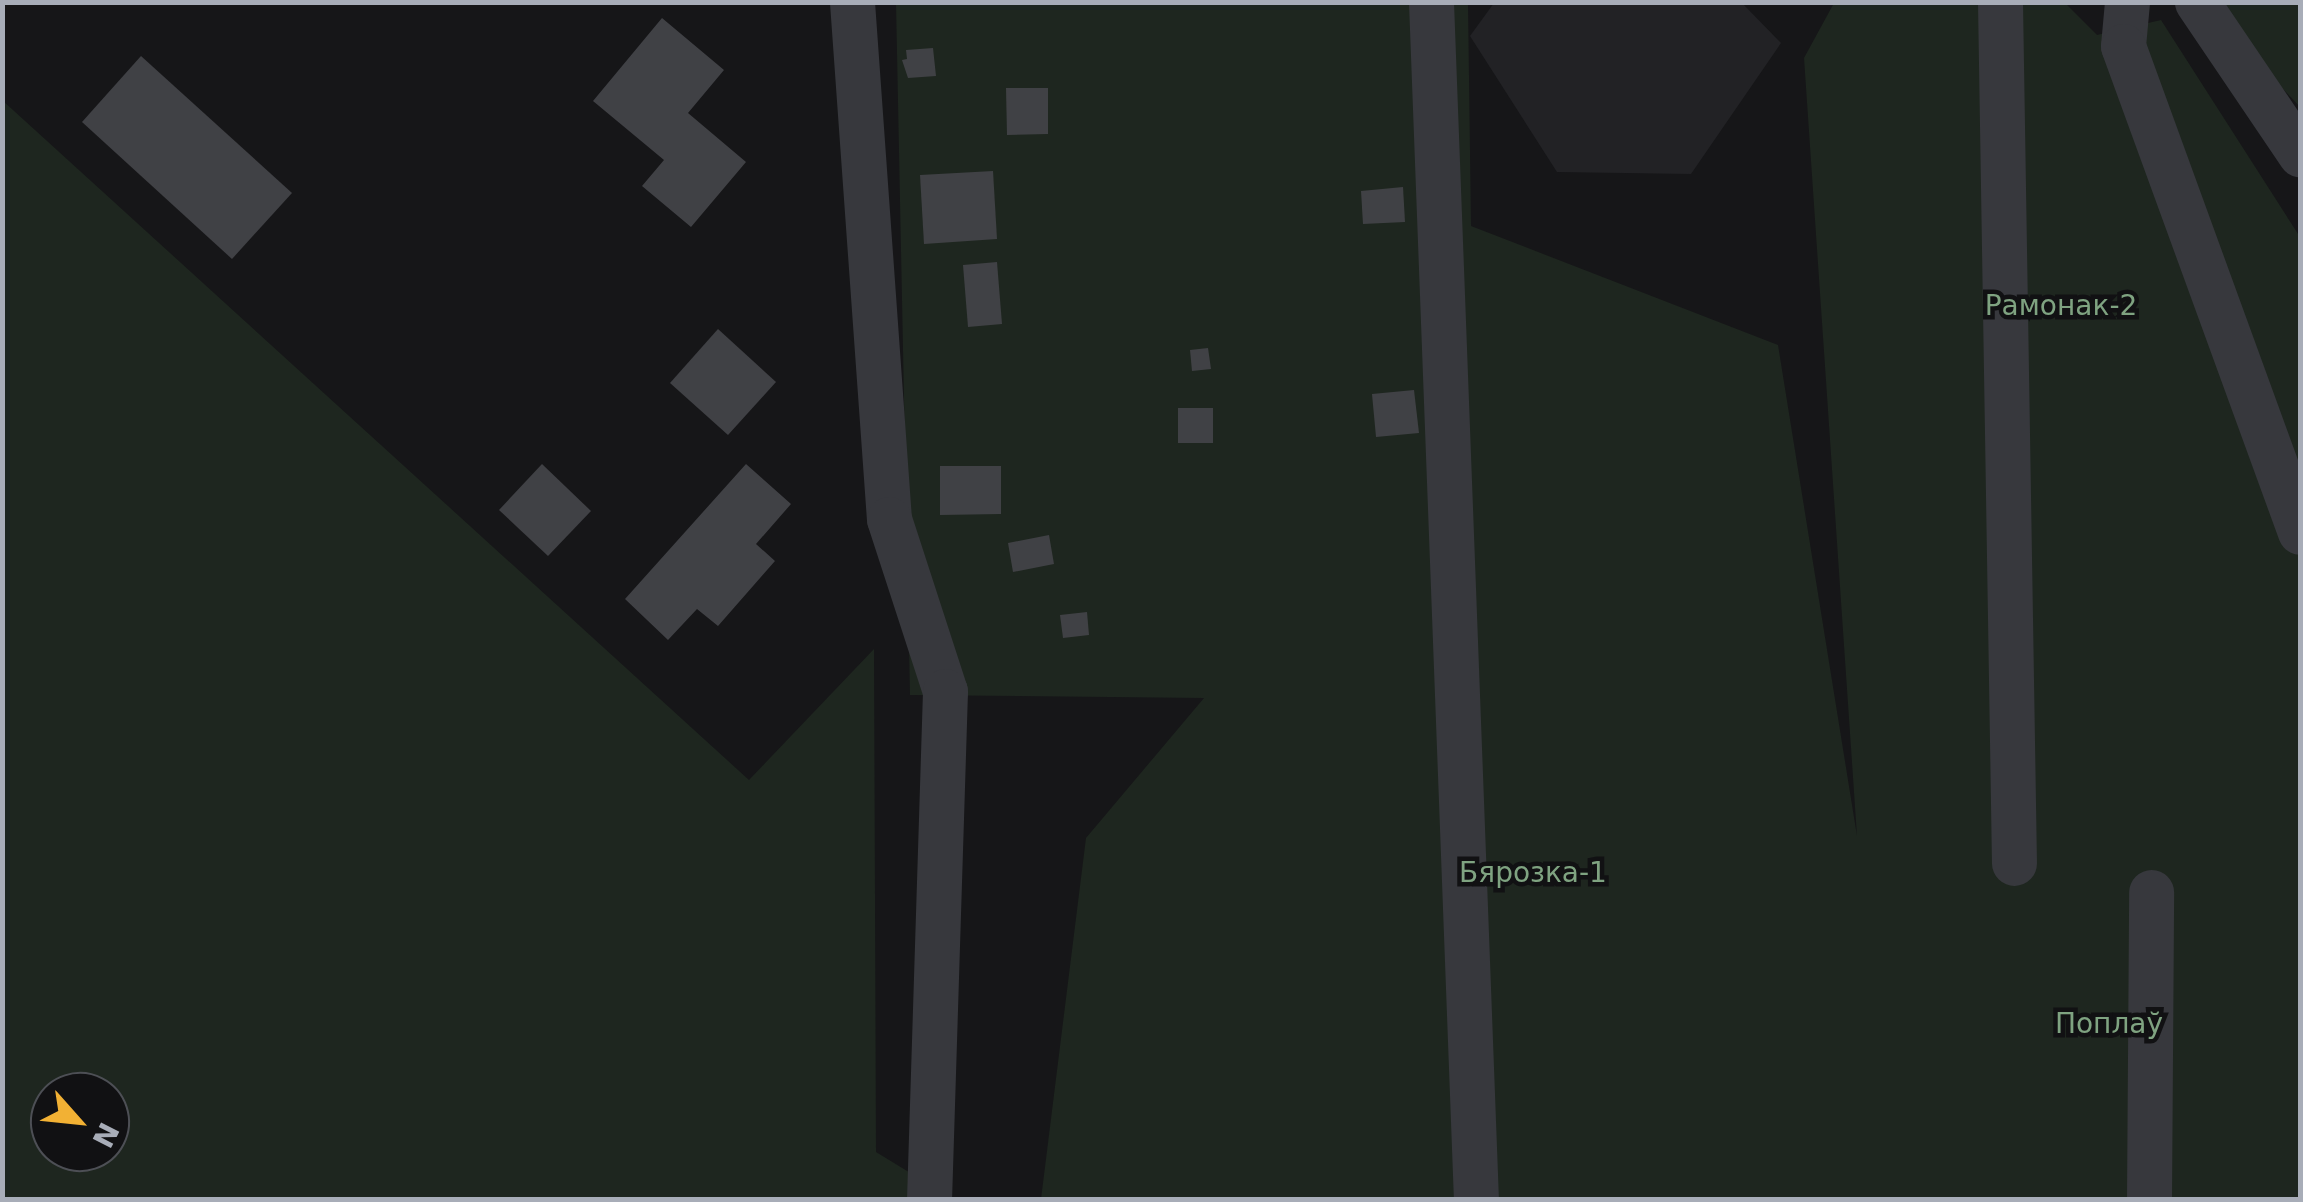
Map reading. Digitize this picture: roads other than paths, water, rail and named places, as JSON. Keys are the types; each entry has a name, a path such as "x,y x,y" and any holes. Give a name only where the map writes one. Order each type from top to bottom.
{"street":[{"path":"852,2 889,519 945,691 929,1200"},
{"path":"1431,2 1476,1200"},
{"path":"2000,2 2014,863"},
{"path":"2127,2 2123,46 2300,532"},
{"path":"2197,2 2300,154"},
{"path":"2149,1200 2152,892"}],"park label":[{"name":"Рамонак-2","path":"2061,306"},
{"name":"Бярозка-1","path":"1533,873"},
{"name":"Поплаў","path":"2109,1024"}]}
